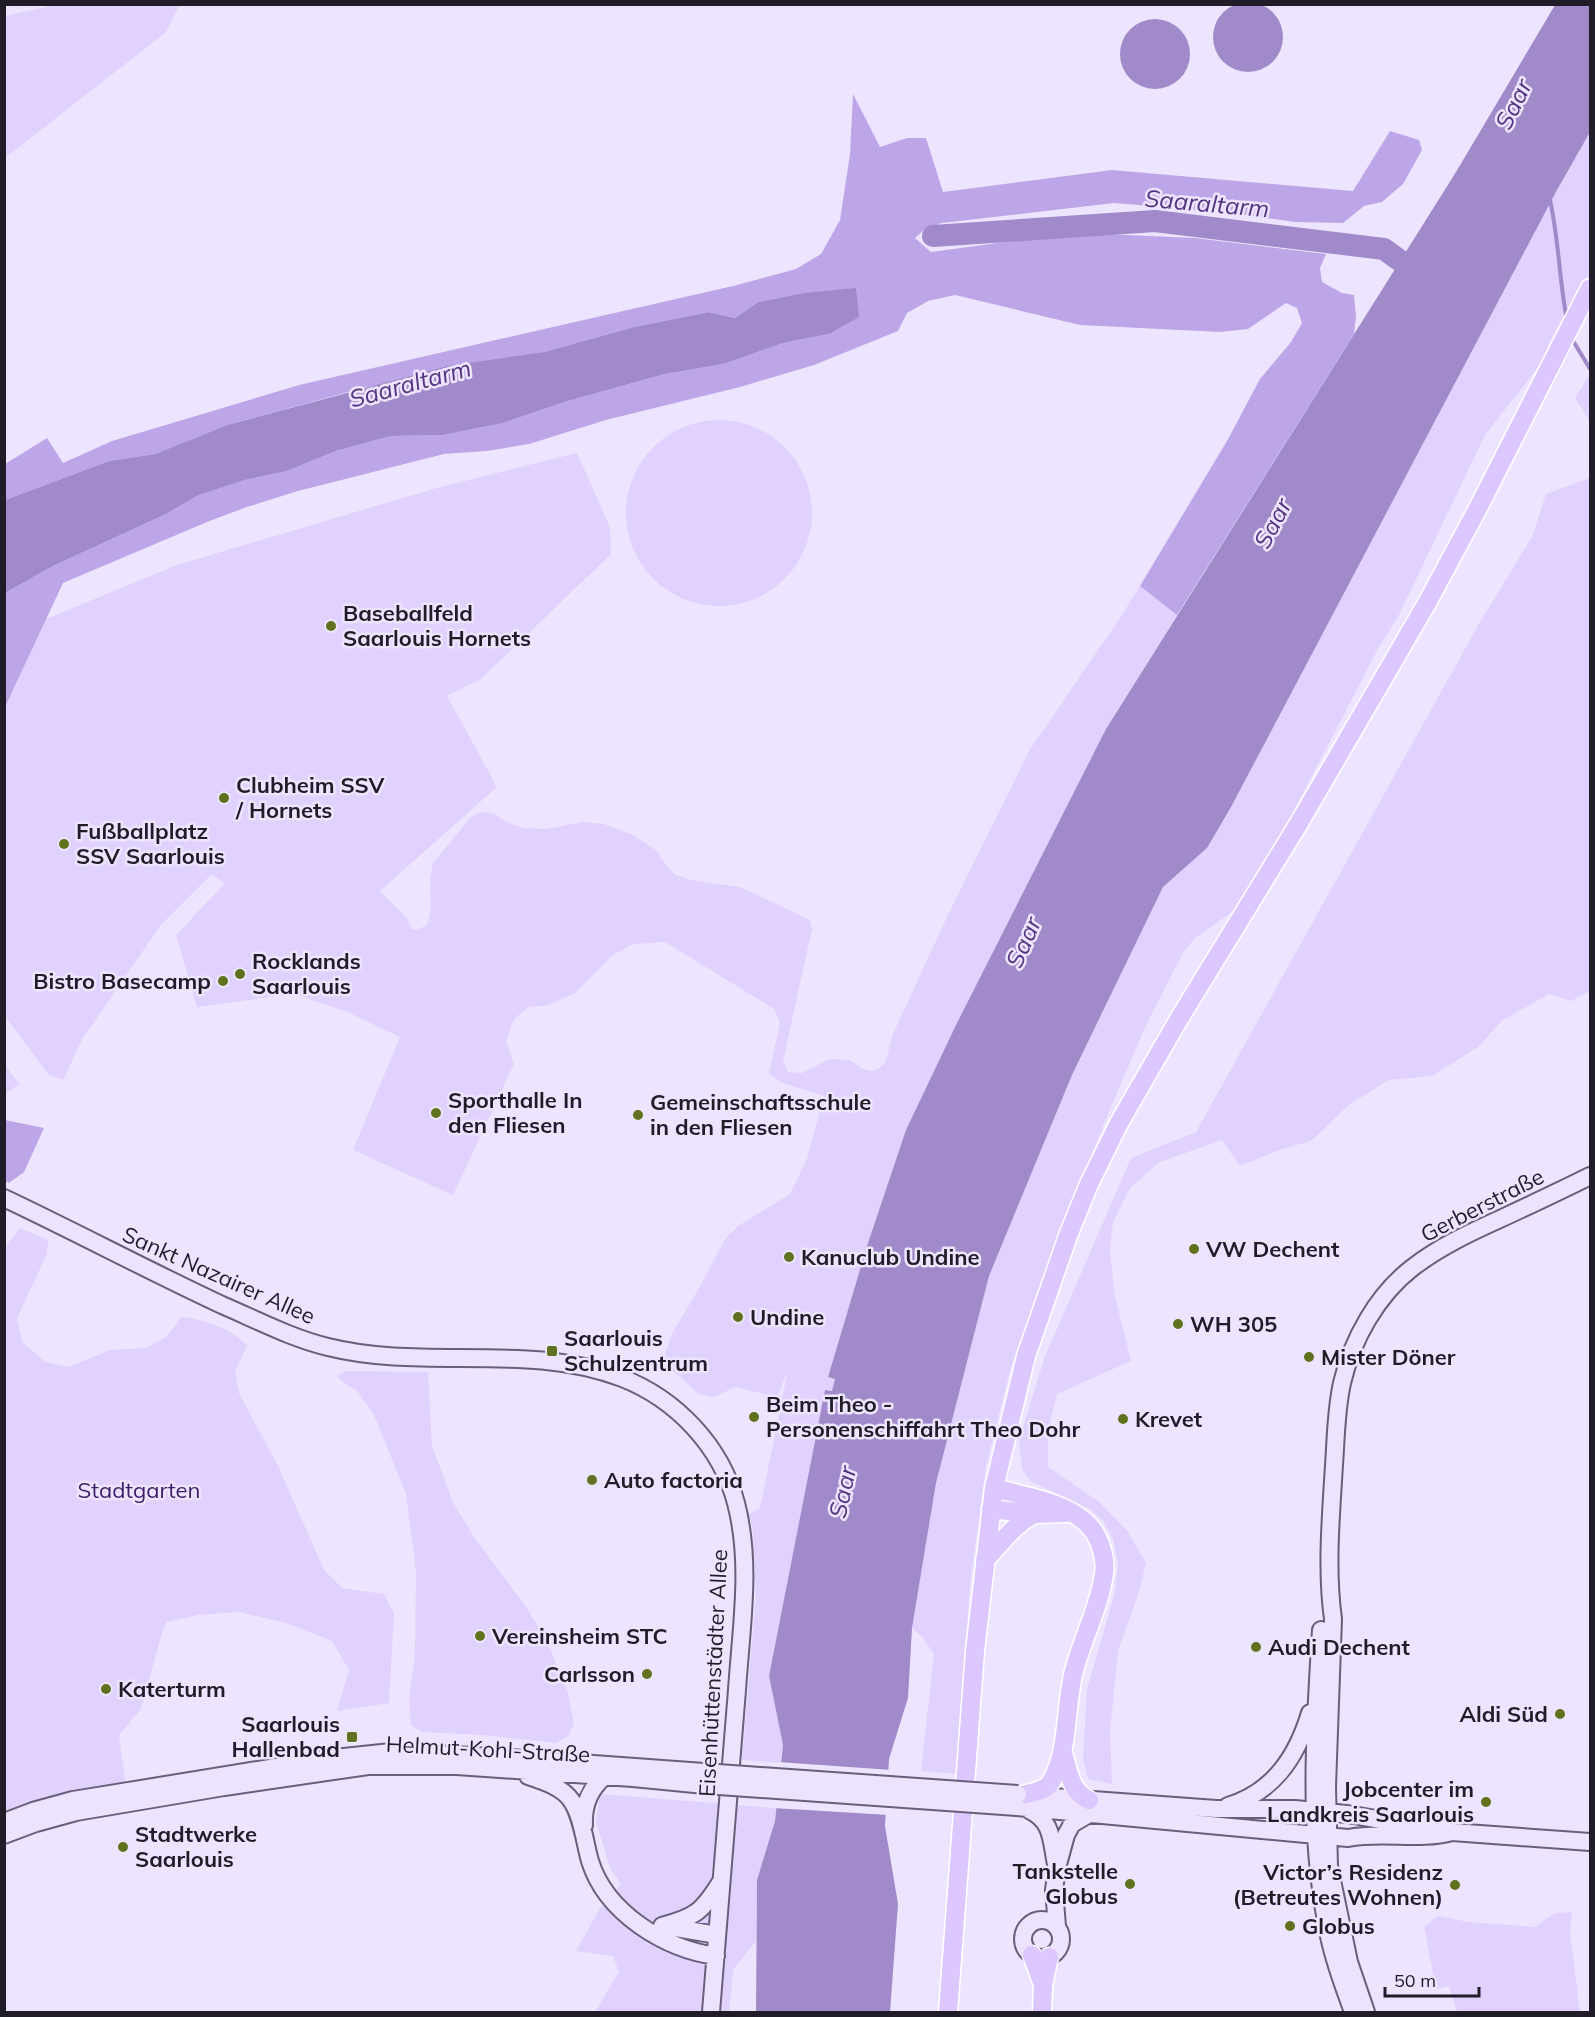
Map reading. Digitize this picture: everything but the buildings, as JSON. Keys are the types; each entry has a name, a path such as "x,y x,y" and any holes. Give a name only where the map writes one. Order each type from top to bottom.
{"main road":[{"path":"948,2013 975,1651 994,1488 1020,1375 1069,1233 1089,1184 1119,1123 1173,1029 1299,823 1411,630 1487,492 1587,296"},
{"path":"994,1488 1055,1504 1090,1527 1100,1544 1104,1572 1100,1594 1073,1675 1063,1753 1050,1784 1020,1801"},
{"path":"991,1509 1035,1514 1058,1512 1072,1514"},
{"path":"985,1560 1013,1528 1035,1514"},
{"path":"1063,1753 1073,1786 1089,1807"},
{"path":"1041,1956 1042,2013"}],"street":[{"name":"Gerberstraße","path":"1330,1597 1331,1516 1338,1409 1342,1383 1360,1335 1376,1307 1410,1269 1438,1250 1590,1176"},
{"name":"Sankt Nazairer Allee","path":"4,1198 152,1272 279,1331 327,1347 363,1354 452,1357"},
{"name":"Eisenhüttenstädter Allee","path":"452,1357 544,1361 590,1369 622,1378 644,1389 672,1406 694,1427 713,1451 735,1500 745,1555 734,1740 711,2013"},
{"path":"1330,1597 1322,1619 1317,1689 1326,1923 1337,1967 1353,2013"},
{"path":"1321,1787 1333,1619 1330,1597"},
{"path":"1216,1809 1242,1802 1272,1782 1293,1753 1305,1731 1317,1689"},
{"name":"Helmut-Kohl-Straße","path":"4,1822 73,1800 325,1759 391,1752 496,1757 705,1779"},
{"name":"Helmut-Kohl-Straße","path":"4,1835 76,1812 225,1786 368,1766 418,1765 604,1777 705,1779"},
{"path":"504,1769 541,1780 561,1791 574,1806 591,1864 611,1899 660,1938 687,1950 716,1956"},
{"path":"585,1841 583,1816 587,1799 596,1784 604,1777"},
{"path":"705,1779 1089,1807 1348,1838 1366,1834 1436,1836 1452,1832 1590,1842"},
{"path":"1020,1801 1041,1815 1045,1821 1049,1829 1057,1868"},
{"path":"1057,1926 1040,1919 1029,1924 1023,1934 1024,1946 1041,1956 1060,1946 1061,1936 1057,1926 1054,1890 1057,1868 1066,1835 1072,1824 1089,1807 1295,1809 1347,1814 1405,1824 1436,1825 1452,1832"},
{"path":"1323,1863 1349,1962 1366,2013"},
{"path":"662,1926 684,1920 699,1912 722,1880"},
{"path":"1040,1919 1054,1890"},
{"path":"642,1925 717,1935"}],"green space":[{"path":"59,4 180,5 165,33 5,158 5,16"},
{"path":"1590,132 1590,275 1583,291 1578,290 1547,347 1547,356 1485,435 1398,617 1379,647 1294,810 1264,876 1242,905 1195,938 1183,953 1147,1023 1105,1121 1011,1367 986,1466 970,1585 956,1774 921,1771 934,1654 922,1637 912,1628 936,1483 989,1276 1072,1075 1163,887 1207,848"},
{"path":"1590,374 1590,422 1575,398"},
{"path":"719,420 754,427 785,447 805,478 812,513 805,548 785,579 754,599 719,606 684,599 653,579 633,548 626,513 633,478 653,447 684,427"},
{"path":"577,453 610,527 611,554 481,679 447,696 497,787 380,891 406,917 412,929 417,930 427,925 431,909 430,879 433,863 471,817 482,812 495,814 508,823 524,828 546,829 584,822 604,824 633,835 656,850 676,875 690,880 740,887 810,920 812,929 783,1061 788,1072 802,1073 829,1059 849,1060 863,1069 873,1071 885,1063 893,1034 947,917 1029,751 1140,586 1177,615 1106,729 867,1246 828,1376 835,1379 833,1391 825,1390 769,1676 783,1745 781,1763 742,1760 756,1594 753,1530 749,1514 760,1508 788,1370 777,1397 735,1387 712,1397 699,1394 668,1366 665,1353 673,1332 725,1239 738,1226 790,1194 807,1159 824,1096 783,1083 769,1074 780,1023 774,1009 665,942 634,944 613,955 575,993 549,1005 529,1007 514,1019 506,1041 514,1064 453,1195 353,1150 400,1037 345,1011 293,994 197,1007 176,935 225,883 212,874 160,926 83,1038 63,1080 48,1074 5,1016 5,707 46,619 177,565 433,489"},
{"path":"1590,478 1590,991 1571,1001 1549,994 1503,1020 1478,1047 1432,1076 1389,1080 1350,1104 1311,1141 1282,1149 1240,1166 1222,1140 1160,1162 1130,1188 1113,1222 1110,1249 1114,1292 1131,1361 1057,1394 1048,1431 1048,1467 1098,1501 1128,1532 1146,1563 1139,1592 1118,1651 1110,1731 1112,1784 1088,1779 1083,1758 1087,1689 1115,1592 1118,1563 1113,1539 1104,1522 1090,1509 1030,1481 1022,1469 1019,1441 1044,1359 1131,1158 1196,1132 1480,622 1532,537 1546,494"},
{"path":"4,1063 19,1084 5,1094 4,1094"},
{"name":"Stadtgarten","path":"20,1228 48,1240 47,1254 17,1318 22,1341 45,1362 69,1367 110,1350 146,1348 166,1337 182,1317 218,1326 233,1334 247,1346 235,1371 239,1393 279,1468 324,1570 342,1588 384,1594 394,1613 389,1703 337,1711 349,1670 332,1641 286,1623 239,1612 197,1615 167,1622 163,1629 141,1709 119,1735 126,1784 5,1814 4,1250"},
{"path":"347,1371 428,1372 432,1446 453,1502 474,1537 524,1604 545,1637 568,1692 574,1724 568,1736 556,1743 482,1735 422,1732 411,1725 409,1701 415,1652 416,1571 406,1494 374,1415 358,1392 339,1379 338,1375"},
{"path":"600,1794 776,1808 775,1821 757,1880 756,1941 733,1970 729,2012 595,2012 619,1972 613,1956 576,1951 600,1908 621,1884 610,1868 596,1821"},
{"path":"1572,1912 1570,1931 1580,2012 1457,2012 1449,1986 1436,1989 1424,1927 1438,1916 1469,1922 1535,1927 1555,1913"}],"shaded area":[{"path":"853,94 880,147 907,138 926,138 943,192 1112,170 1353,191 1390,131 1419,140 1422,150 1403,184 1382,202 1364,206 1343,223 1295,222 1224,212 1114,203 942,223 925,229 915,238 931,252 1042,237 1103,234 1195,238 1326,254 1320,268 1322,282 1342,293 1354,295 1356,317 1354,334 1177,615 1140,586 1227,441 1260,379 1291,342 1302,323 1297,308 1286,303 1248,329 1220,332 1080,325 955,295 928,301 907,313 898,331 814,365 740,387 606,420 529,444 487,451 444,454 298,491 207,522 63,583 5,707 5,593 53,566 166,514 199,495 245,480 287,471 336,451 391,436 443,435 503,423 568,401 665,374 724,364 783,343 829,334 856,289 803,293 758,302 735,318 709,312 634,327 544,352 359,389 227,425 155,454 109,461 5,500 5,464 47,438 63,463 112,441 299,385 733,286 796,269 821,254 840,220 850,154"},
{"path":"5,1120 44,1128 24,1172 9,1183 5,1181"}],"water":[{"path":"1248,2 1261,5 1273,12 1280,24 1283,37 1280,50 1273,62 1261,69 1248,72 1235,69 1223,62 1216,50 1213,37 1216,24 1223,12 1235,5"},
{"name":"Saar","path":"1555,5 1590,5 1590,132 1557,190 1231,807 1207,848 1163,887 1072,1075 989,1276 936,1483 912,1628 908,1698 889,1759 885,1826 898,1904 890,2012 756,2012 757,1880 775,1821 783,1745 769,1676 825,1390 832,1391 835,1379 828,1377 867,1246 906,1130 957,1023 1106,729 1456,172"},
{"path":"1162,19 1175,25 1184,34 1188,40 1190,54 1188,68 1180,79 1169,87 1148,89 1130,79 1122,68 1120,47 1130,29 1141,21"},
{"name":"Saaraltarm","path":"856,288 859,317 829,334 783,343 724,364 665,374 568,401 503,423 443,435 391,436 336,451 287,471 245,480 199,495 166,514 53,566 5,593 5,500 109,461 155,454 227,425 448,366 544,352 634,327 709,312 735,318 758,302 803,293"}],"pier":[{"path":"778,1762 892,1770 889,1815 773,1808"}],"waterway":[{"path":"1550,200 1567,320"},
{"name":"Saaraltarm","path":"933,236 1155,221 1384,249 1424,278"},
{"path":"1572,339 1590,369"}],"place":[{"name":"Baseballfeld Saarlouis Hornets","path":"331,626"},
{"name":"Clubheim SSV / Hornets","path":"224,798"},
{"name":"Fußballplatz SSV Saarlouis","path":"64,844"},
{"name":"Rocklands Saarlouis","path":"240,974"},
{"name":"Bistro Basecamp","path":"223,981"},
{"name":"Sporthalle In den Fliesen","path":"436,1113"},
{"name":"Gemeinschaftsschule in den Fliesen","path":"638,1115"},
{"name":"VW Dechent","path":"1194,1249"},
{"name":"Kanuclub Undine","path":"789,1257"},
{"name":"Undine","path":"738,1317"},
{"name":"WH 305","path":"1178,1324"},
{"name":"Saarlouis Schulzentrum","path":"552,1351"},
{"name":"Mister Döner","path":"1309,1357"},
{"name":"Beim Theo - Personenschiffahrt Theo Dohr","path":"754,1417"},
{"name":"Krevet","path":"1123,1419"},
{"name":"Auto factoria","path":"592,1480"},
{"name":"Vereinsheim STC","path":"480,1636"},
{"name":"Audi Dechent","path":"1256,1647"},
{"name":"Carlsson","path":"647,1674"},
{"name":"Katerturm","path":"106,1689"},
{"name":"Aldi Süd","path":"1560,1714"},
{"name":"Saarlouis Hallenbad","path":"352,1737"},
{"name":"Jobcenter im Landkreis Saarlouis","path":"1486,1802"},
{"name":"Stadtwerke Saarlouis","path":"123,1847"},
{"name":"Tankstelle Globus","path":"1130,1884"},
{"name":"Victor’s Residenz (Betreutes Wohnen)","path":"1455,1885"},
{"name":"Globus","path":"1290,1926"}]}
